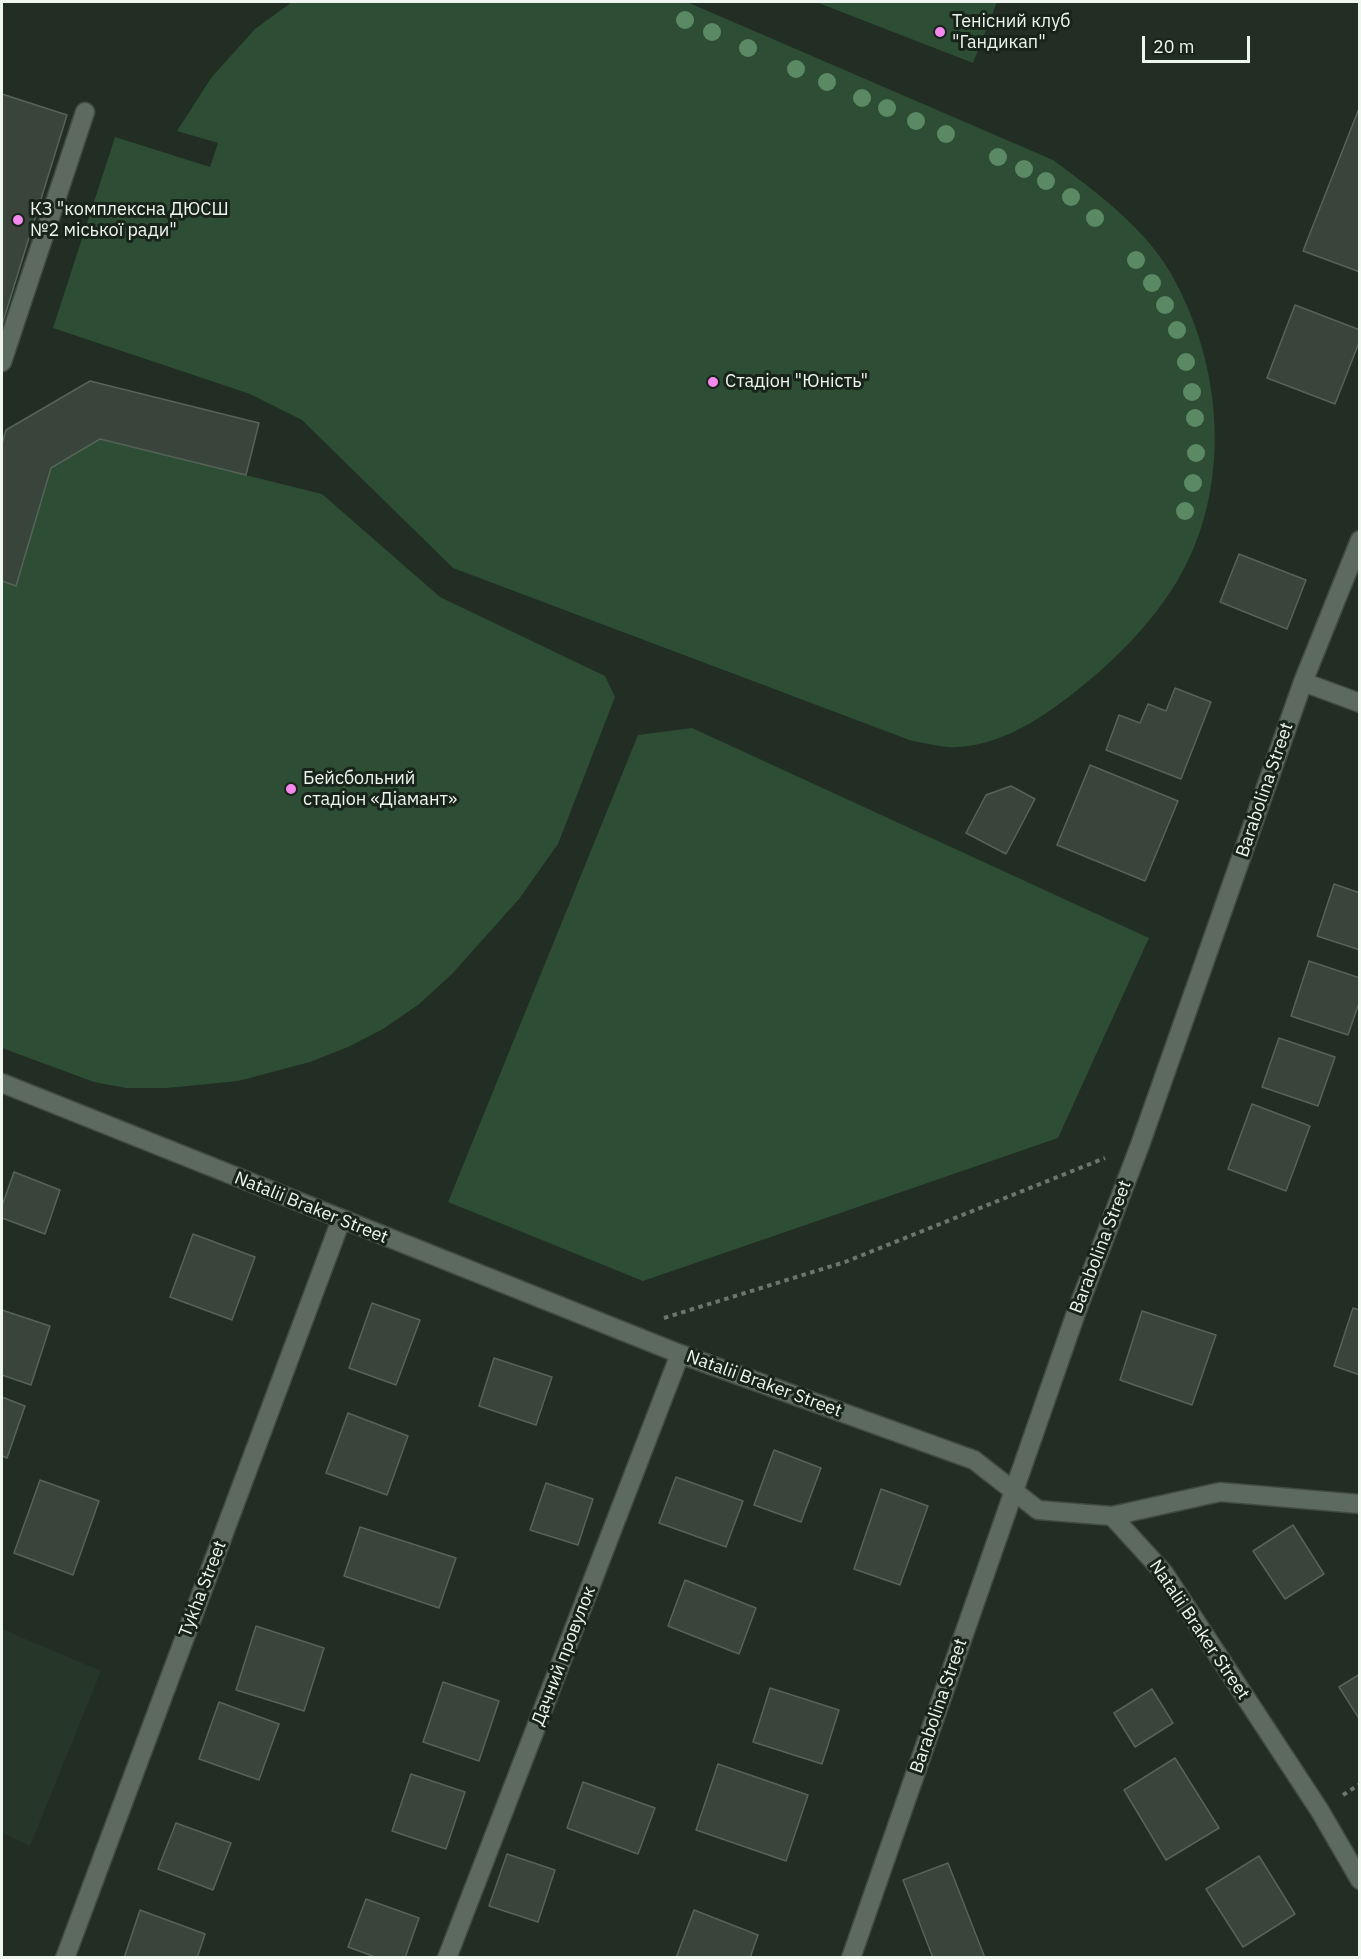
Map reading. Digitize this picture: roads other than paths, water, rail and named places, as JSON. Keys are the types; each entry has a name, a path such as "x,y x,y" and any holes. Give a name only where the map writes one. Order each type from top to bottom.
{"street":[{"path":"2,362 85,112"},
{"name":"Barabolina Street","path":"851,1958 1076,1313 1140,1145 1304,682 1359,540"},
{"path":"1304,682 1359,702"},
{"name":"Natalii Braker Street","path":"2,1083 680,1354 974,1460 1038,1510 1112,1516 1164,1573 1320,1811 1359,1880"},
{"name":"Tykha Street","path":"65,1958 341,1220"},
{"name":"Дачний провулок","path":"447,1958 680,1354"},
{"path":"1112,1516 1220,1492 1359,1504"}],"place":[{"name":"Тенісний клуб \"Гандикап\"","path":"940,32"},
{"name":"КЗ \"комплексна ДЮСШ №2 міської ради\"","path":"18,220"},
{"name":"Стадіон \"Юність\"","path":"713,382"},
{"name":"Бейсбольний стадіон «Діамант»","path":"291,789"}]}
